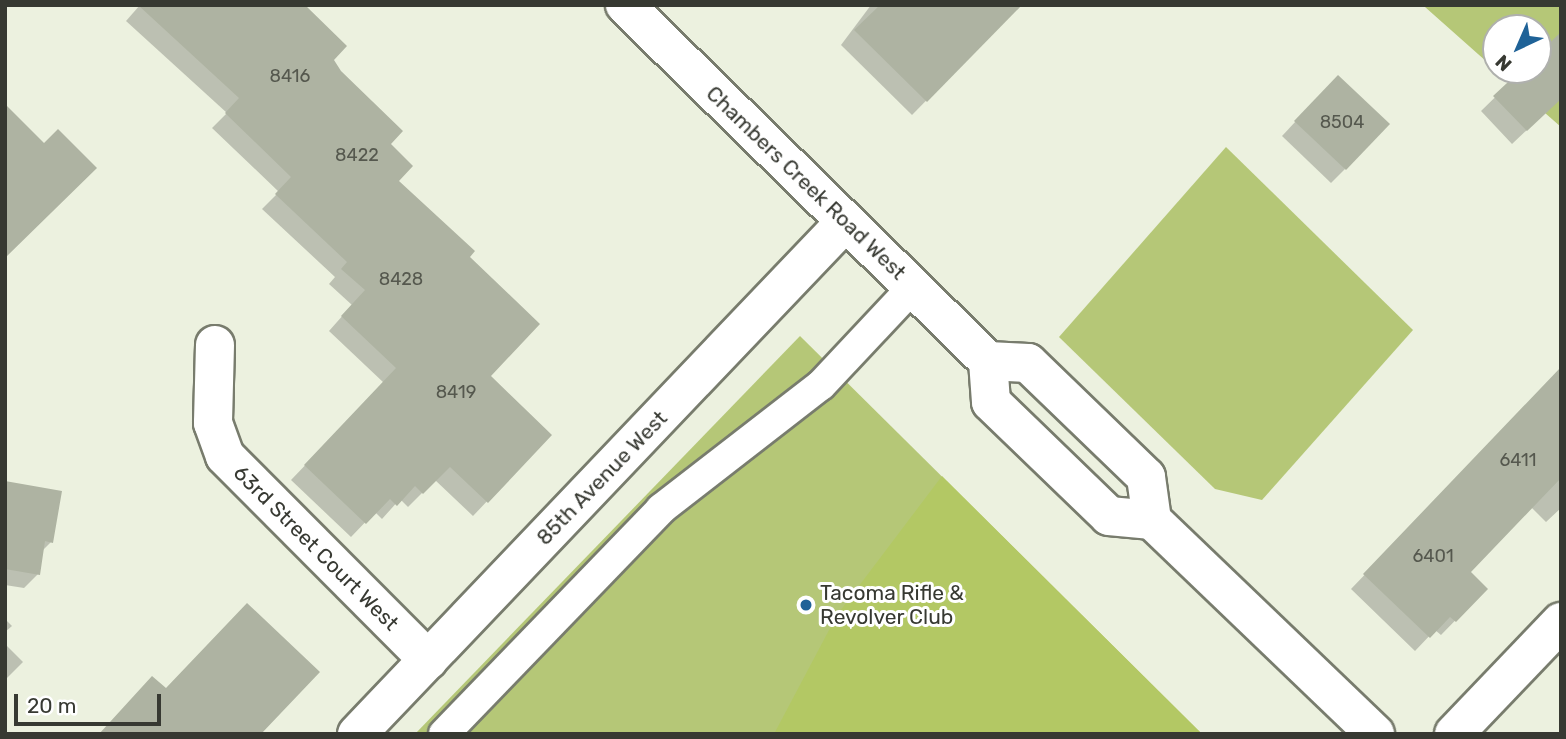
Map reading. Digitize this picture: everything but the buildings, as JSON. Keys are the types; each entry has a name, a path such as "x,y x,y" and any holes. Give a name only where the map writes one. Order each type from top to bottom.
{"street":[{"name":"Chambers Creek Road West","path":"625,5 988,361"},
{"name":"85th Avenue West","path":"357,734 845,222"},
{"name":"63rd Street Court West","path":"215,345 213,424 225,456 428,660"},
{"path":"1152,520 1109,516 991,402 988,361 1028,363 1117,448 1146,477 1152,520 1375,734"},
{"path":"1454,734 1561,622"}],"lane":[{"path":"444,734 661,509 821,384 913,287"}],"green space":[{"path":"1561,5 1561,127 1512,84 1552,84 1552,14 1482,14 1482,58 1425,7"},
{"path":"1226,147 1413,330 1262,500 1215,489 1059,337"},
{"name":"Tacoma Rifle & Revolver Club","path":"800,336 1202,734 415,734"},
{"path":"942,476 1202,734 774,734 837,615"}],"place":[{"name":"Tacoma Rifle & Revolver Club","path":"806,605"}]}
